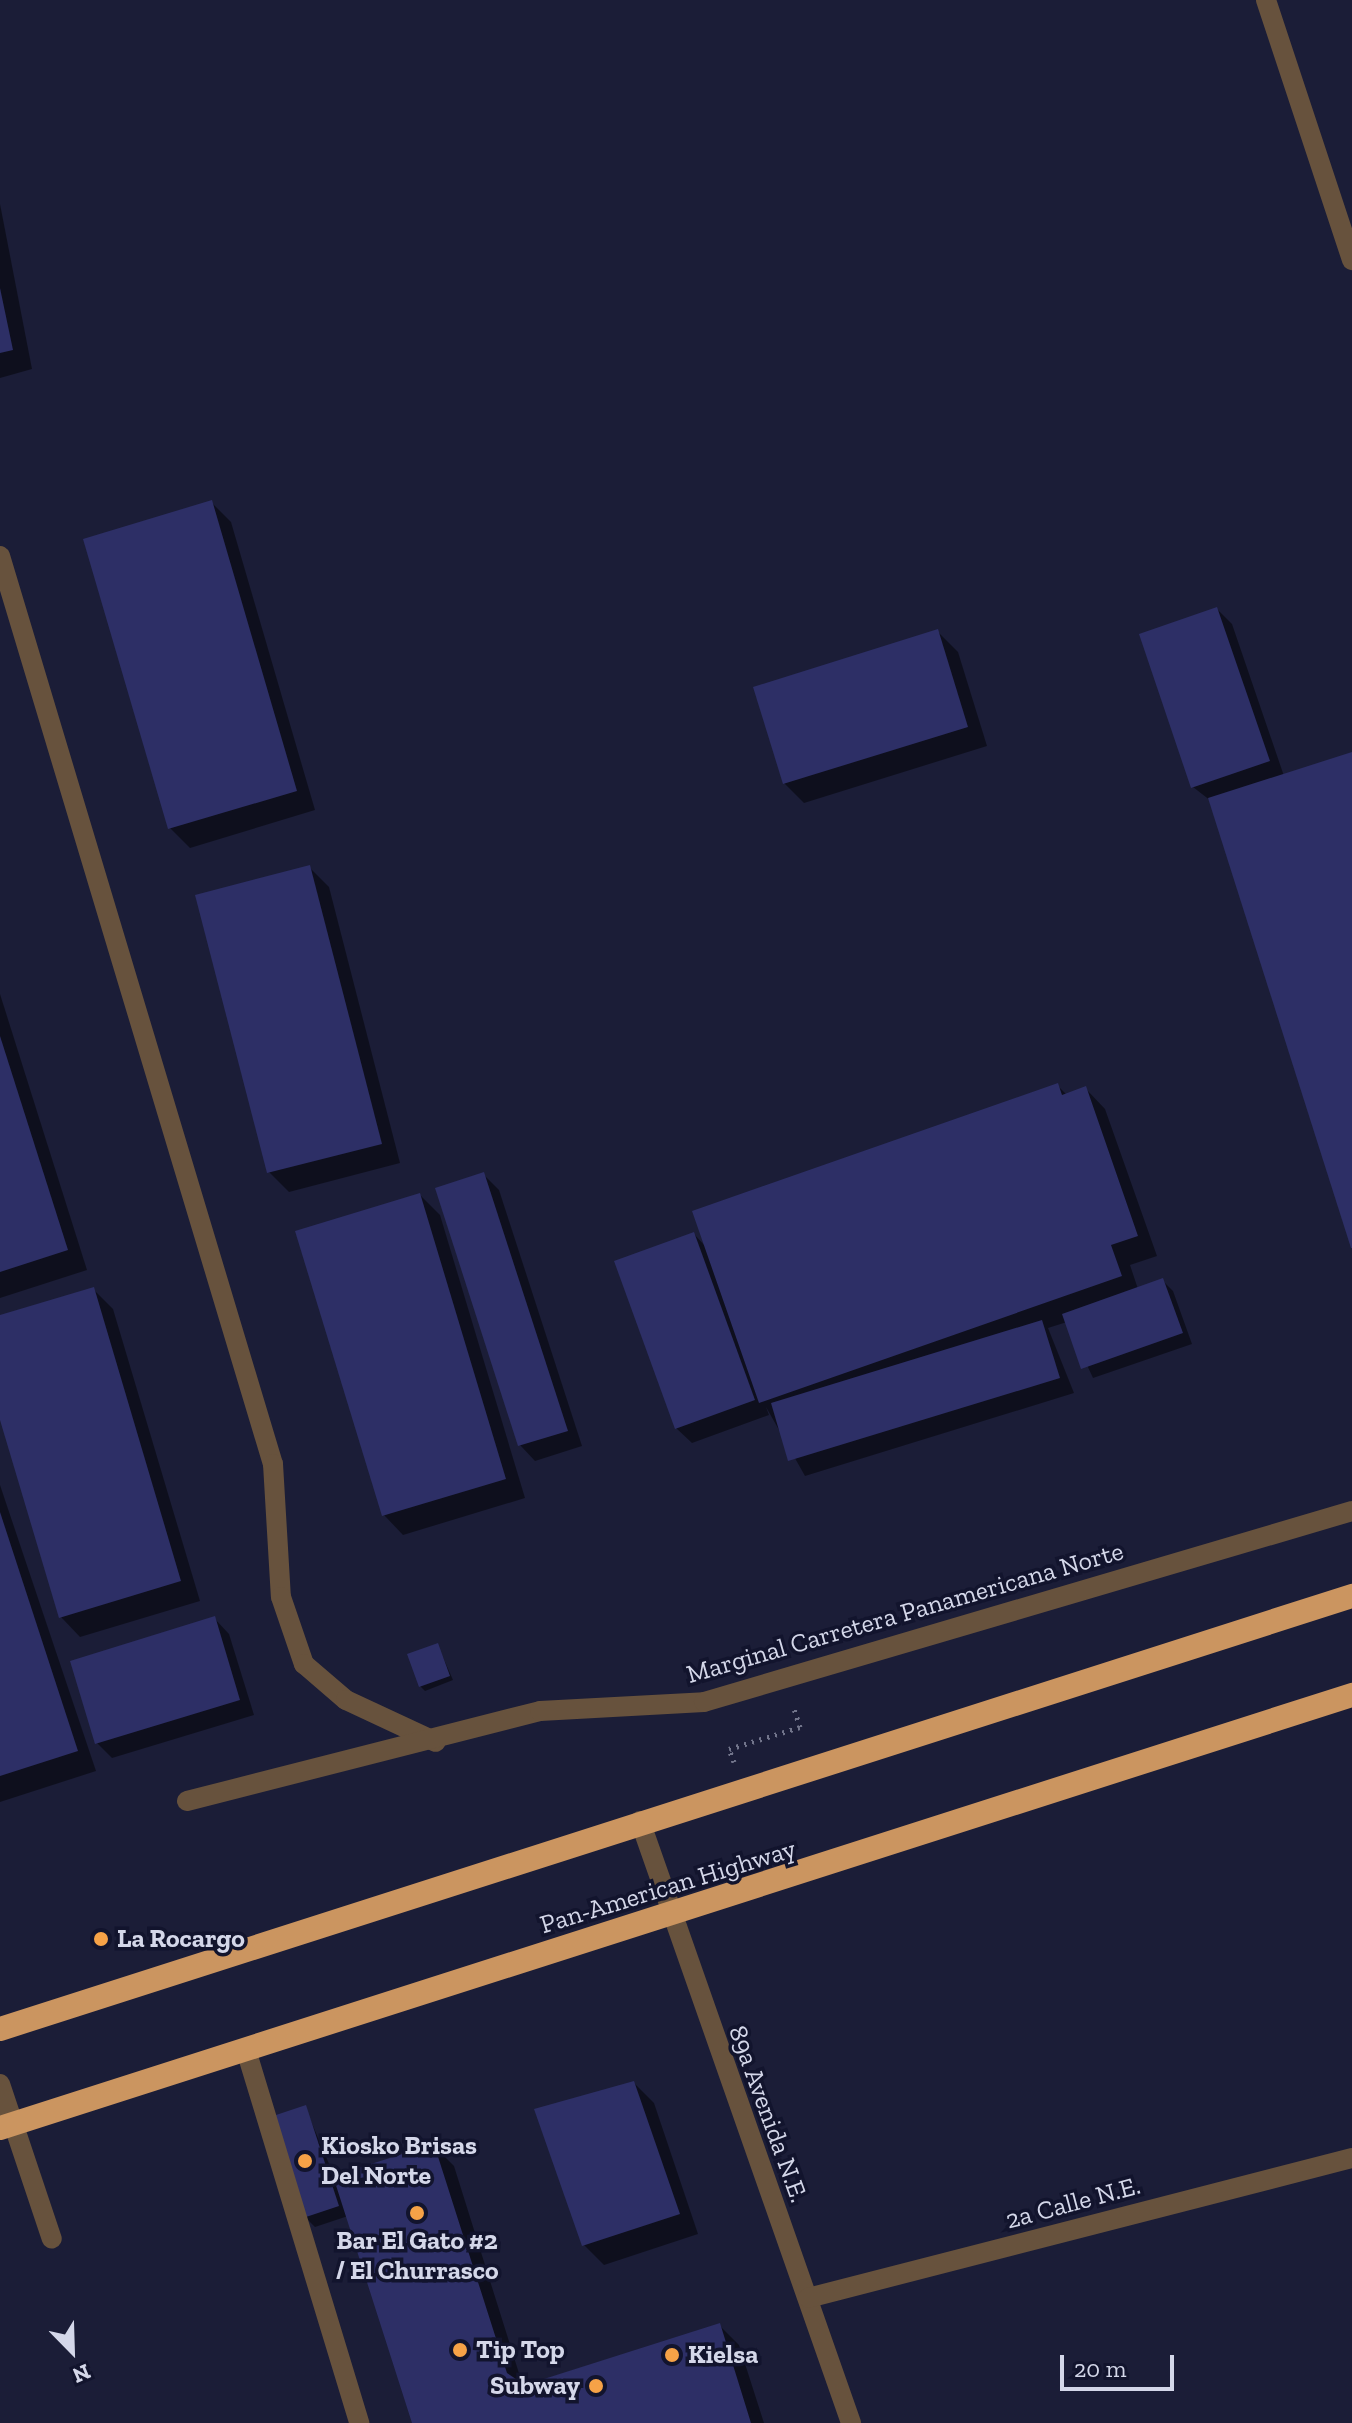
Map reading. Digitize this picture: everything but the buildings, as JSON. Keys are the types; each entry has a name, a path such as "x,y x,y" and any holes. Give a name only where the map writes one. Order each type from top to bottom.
{"highway":[{"path":"0,2029 640,1821 1352,1596"},
{"name":"Pan-American Highway","path":"6,2126 670,1916 1352,1695"}],"street":[{"path":"1266,0 1352,260"},
{"path":"0,556 273,1464 281,1597 304,1664 346,1700 436,1742"},
{"name":"Marginal Carretera Panamericana Norte","path":"187,1801 436,1742 540,1711 704,1702 1352,1511"},
{"name":"89a Avenida N.E.","path":"640,1821 670,1916 851,2423"},
{"path":"246,2050 359,2423"},
{"path":"0,2084 6,2126 52,2239"},
{"name":"2a Calle N.E.","path":"808,2298 1352,2158"}],"path":[{"path":"729,1749 800,1727 784,1678"}],"place":[{"name":"La Rocargo","path":"101,1939"},
{"name":"Kiosko Brisas Del Norte","path":"305,2161"},
{"name":"Bar El Gato #2 / El Churrasco","path":"417,2213"},
{"name":"Tip Top","path":"460,2350"},
{"name":"Kielsa","path":"672,2355"},
{"name":"Subway","path":"596,2386"}]}
